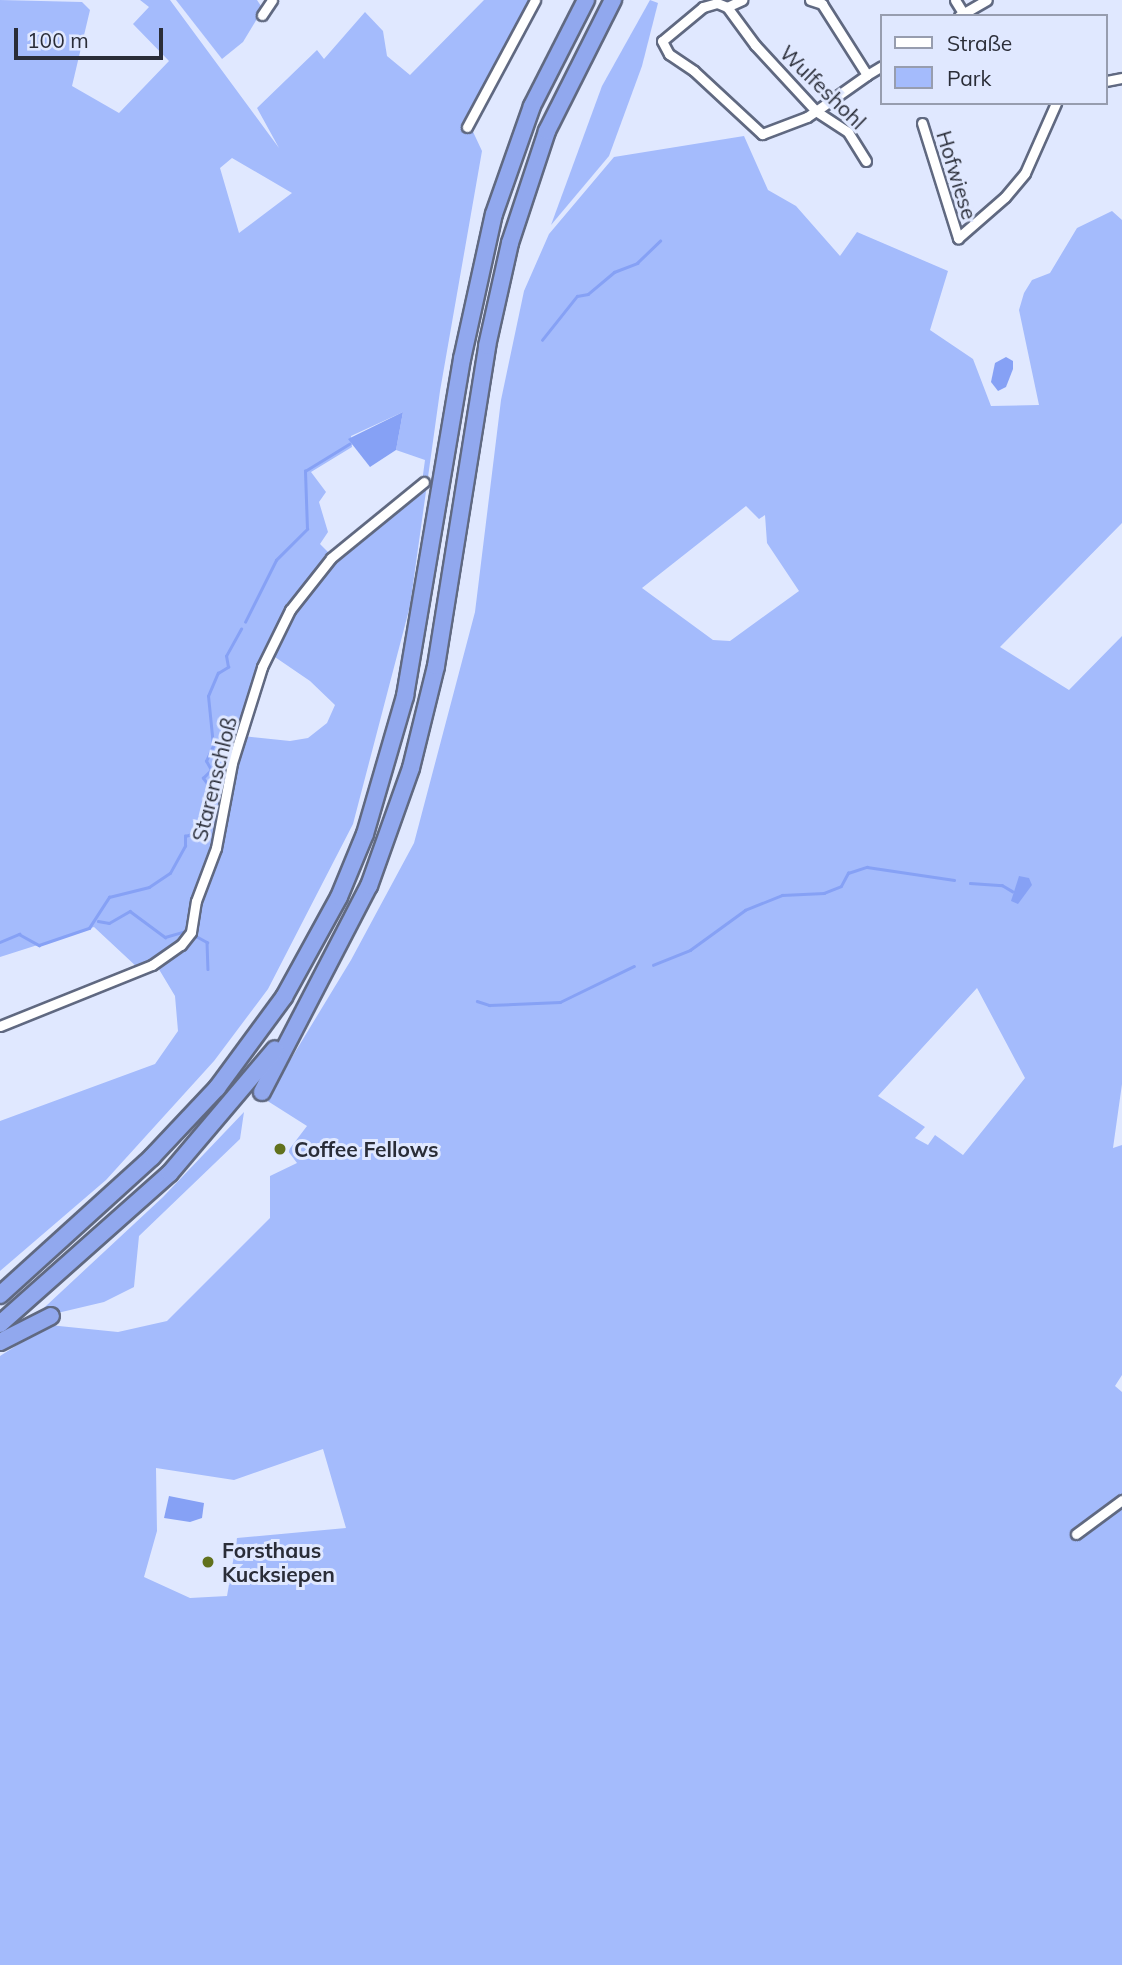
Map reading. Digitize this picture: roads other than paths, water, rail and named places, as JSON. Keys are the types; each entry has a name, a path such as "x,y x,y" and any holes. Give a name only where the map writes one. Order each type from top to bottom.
{"highway":[{"path":"0,1295 152,1157 217,1088 284,997 310,952 365,834 393,749 416,648 448,443 494,214 532,106 586,0"},
{"path":"262,1092 369,886 411,768 436,666 487,346 531,175 577,66 612,0"},
{"path":"0,1324 170,1173 298,1020"},
{"path":"0,1286 22,1276"},
{"path":"0,1342 51,1316"}],"street":[{"path":"262,15 272,0"},
{"path":"467,127 536,0"},
{"path":"742,0 727,7 717,3 703,6 665,35 663,47 762,134 816,111 880,66"},
{"path":"810,0 812,4 825,2 867,75"},
{"path":"964,14 987,0"},
{"name":"Wulfeshohl","path":"727,7 755,45 816,111 848,132 866,161"},
{"name":"Hofwiese","path":"922,123 958,238 1005,197 1025,173 1055,105"},
{"name":"Starenschloß","path":"0,1026 152,965 181,945 191,932 196,901 216,848 232,763 262,667 290,610 331,558 424,482"},
{"path":"1076,1534 1122,1500"}],"waterway":[{"path":"542,340 577,296 588,294 614,272 637,263 660,241"},
{"path":"245,622 276,560 307,529 305,471 349,444"},
{"path":"0,942 19,934 39,945 89,928 109,897 149,887 170,873 185,846 185,836 200,832 208,822 205,810 212,805 213,792 203,778 211,770 206,761 213,746 208,696 218,673 228,667 226,656 241,629"},
{"path":"653,965 690,950 745,910 782,895 824,893 841,886 848,873 867,867 954,880"},
{"path":"970,883 1002,885 1012,891"},
{"path":"98,921 109,923 130,911 165,937 182,932"},
{"path":"196,936 207,942 208,969"},
{"path":"477,1001 489,1005 560,1002 634,966"}],"place":[{"name":"Coffee Fellows","path":"280,1149"},
{"name":"Forsthaus Kucksiepen","path":"208,1562"}]}
